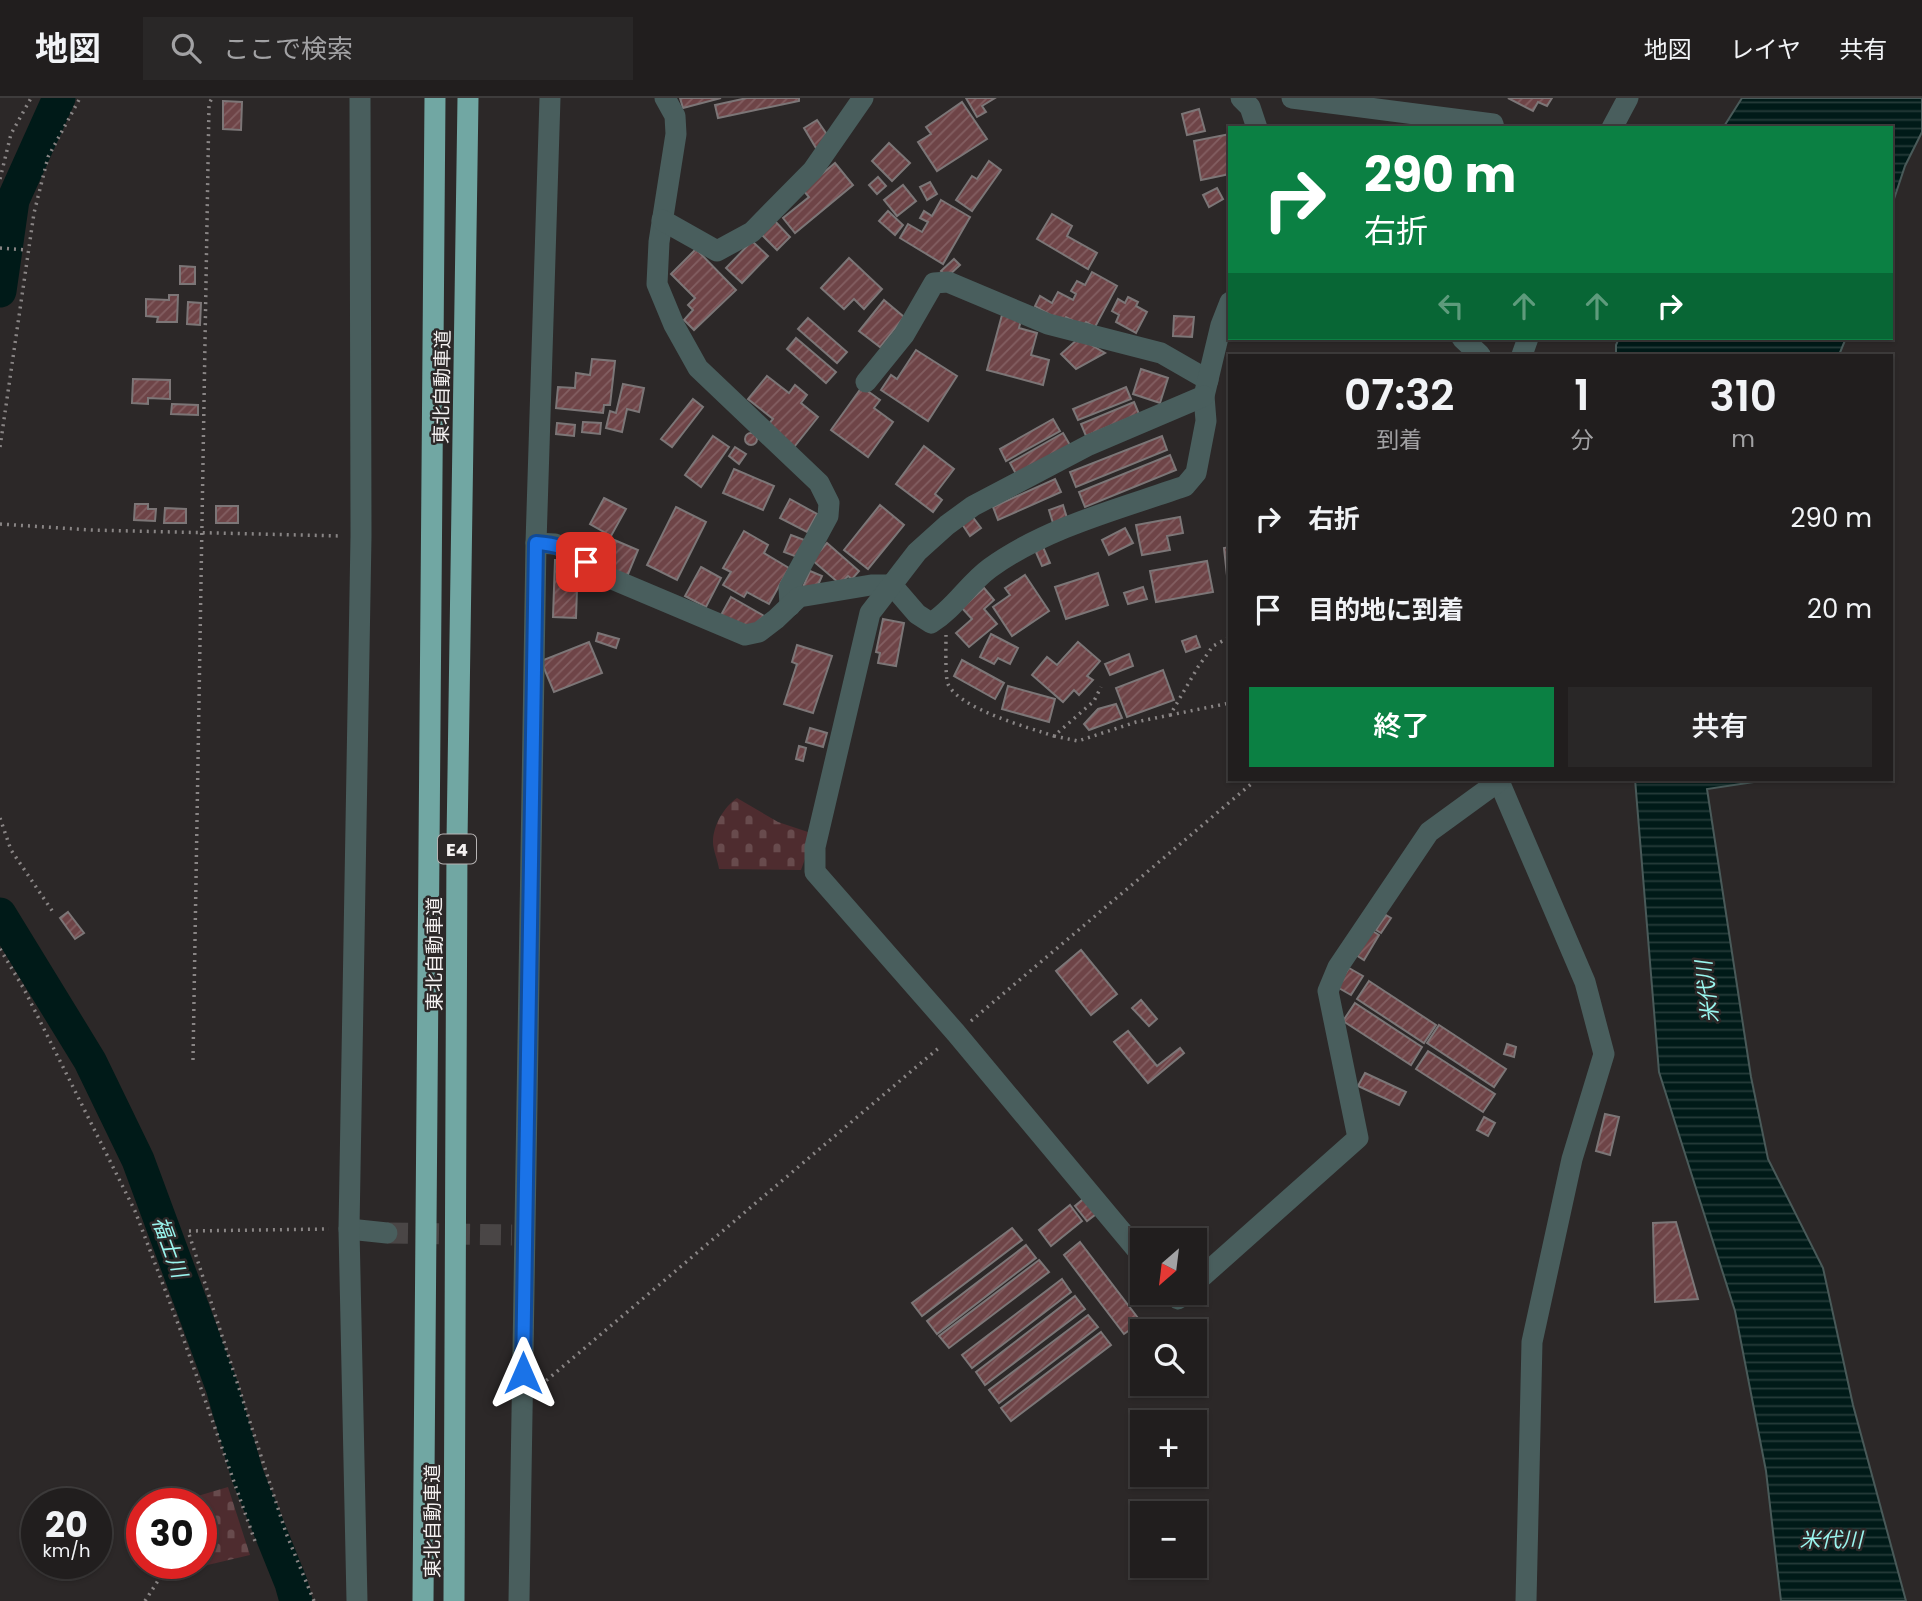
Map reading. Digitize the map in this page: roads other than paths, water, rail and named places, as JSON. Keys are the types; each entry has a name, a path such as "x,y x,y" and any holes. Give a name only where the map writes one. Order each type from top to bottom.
{"highway":[{"name":"東北自動車道","path":"423,1601 435,98"},
{"name":"東北自動車道","path":"454,1601 457,841 468,98"}],"street":[{"path":"357,1601 349,1229 361,537 360,98"},
{"path":"519,1601 523,1400 518,1235 550,98"},
{"path":"665,98 675,116 676,134 662,220 657,284 674,325 698,368 820,483 829,503 828,516 789,588 790,606"},
{"path":"662,220 717,251 752,232 813,170 863,98"},
{"path":"1241,98 1250,107 1256,126"},
{"path":"1292,98 1494,126"},
{"path":"1613,126 1628,98"},
{"path":"866,382 904,335 934,283 948,282 1048,324 1161,353 1206,388"},
{"path":"536,543 555,544 573,551 598,573 745,635 759,632 799,597 871,585 892,585 917,614 931,624 947,612 989,569 1043,538 1185,486 1196,473 1206,421 1206,388 1228,307"},
{"path":"1464,340 1479,354"},
{"path":"1130,1241 957,1033 815,872 815,846 870,613 917,552 973,506 1088,445 1206,388"},
{"path":"1208,1272 1359,1138 1328,991 1338,967 1429,832 1497,781"},
{"path":"1498,781 1585,982 1604,1054 1572,1159 1532,1342 1526,1601"},
{"path":"349,1229 387,1233"}],"water":[{"path":"1742,98 1922,98 1922,132 1905,166 1893,202 1893,126 1724,126"},
{"path":"1618,340 1845,340 1839,354 1616,354"},
{"name":"米代川","path":"1635,781 1761,781 1707,789 1751,1077 1768,1159 1823,1268 1853,1405 1906,1601 1781,1601 1766,1471 1735,1311 1659,1072"}],"waterway":[{"name":"福士川","path":"0,291 13,200 59,98"},
{"name":"福士川","path":"0,914 90,1061 138,1160 222,1387 247,1474 296,1601"}],"tunnel":[{"path":"387,1233 512,1235"}]}
